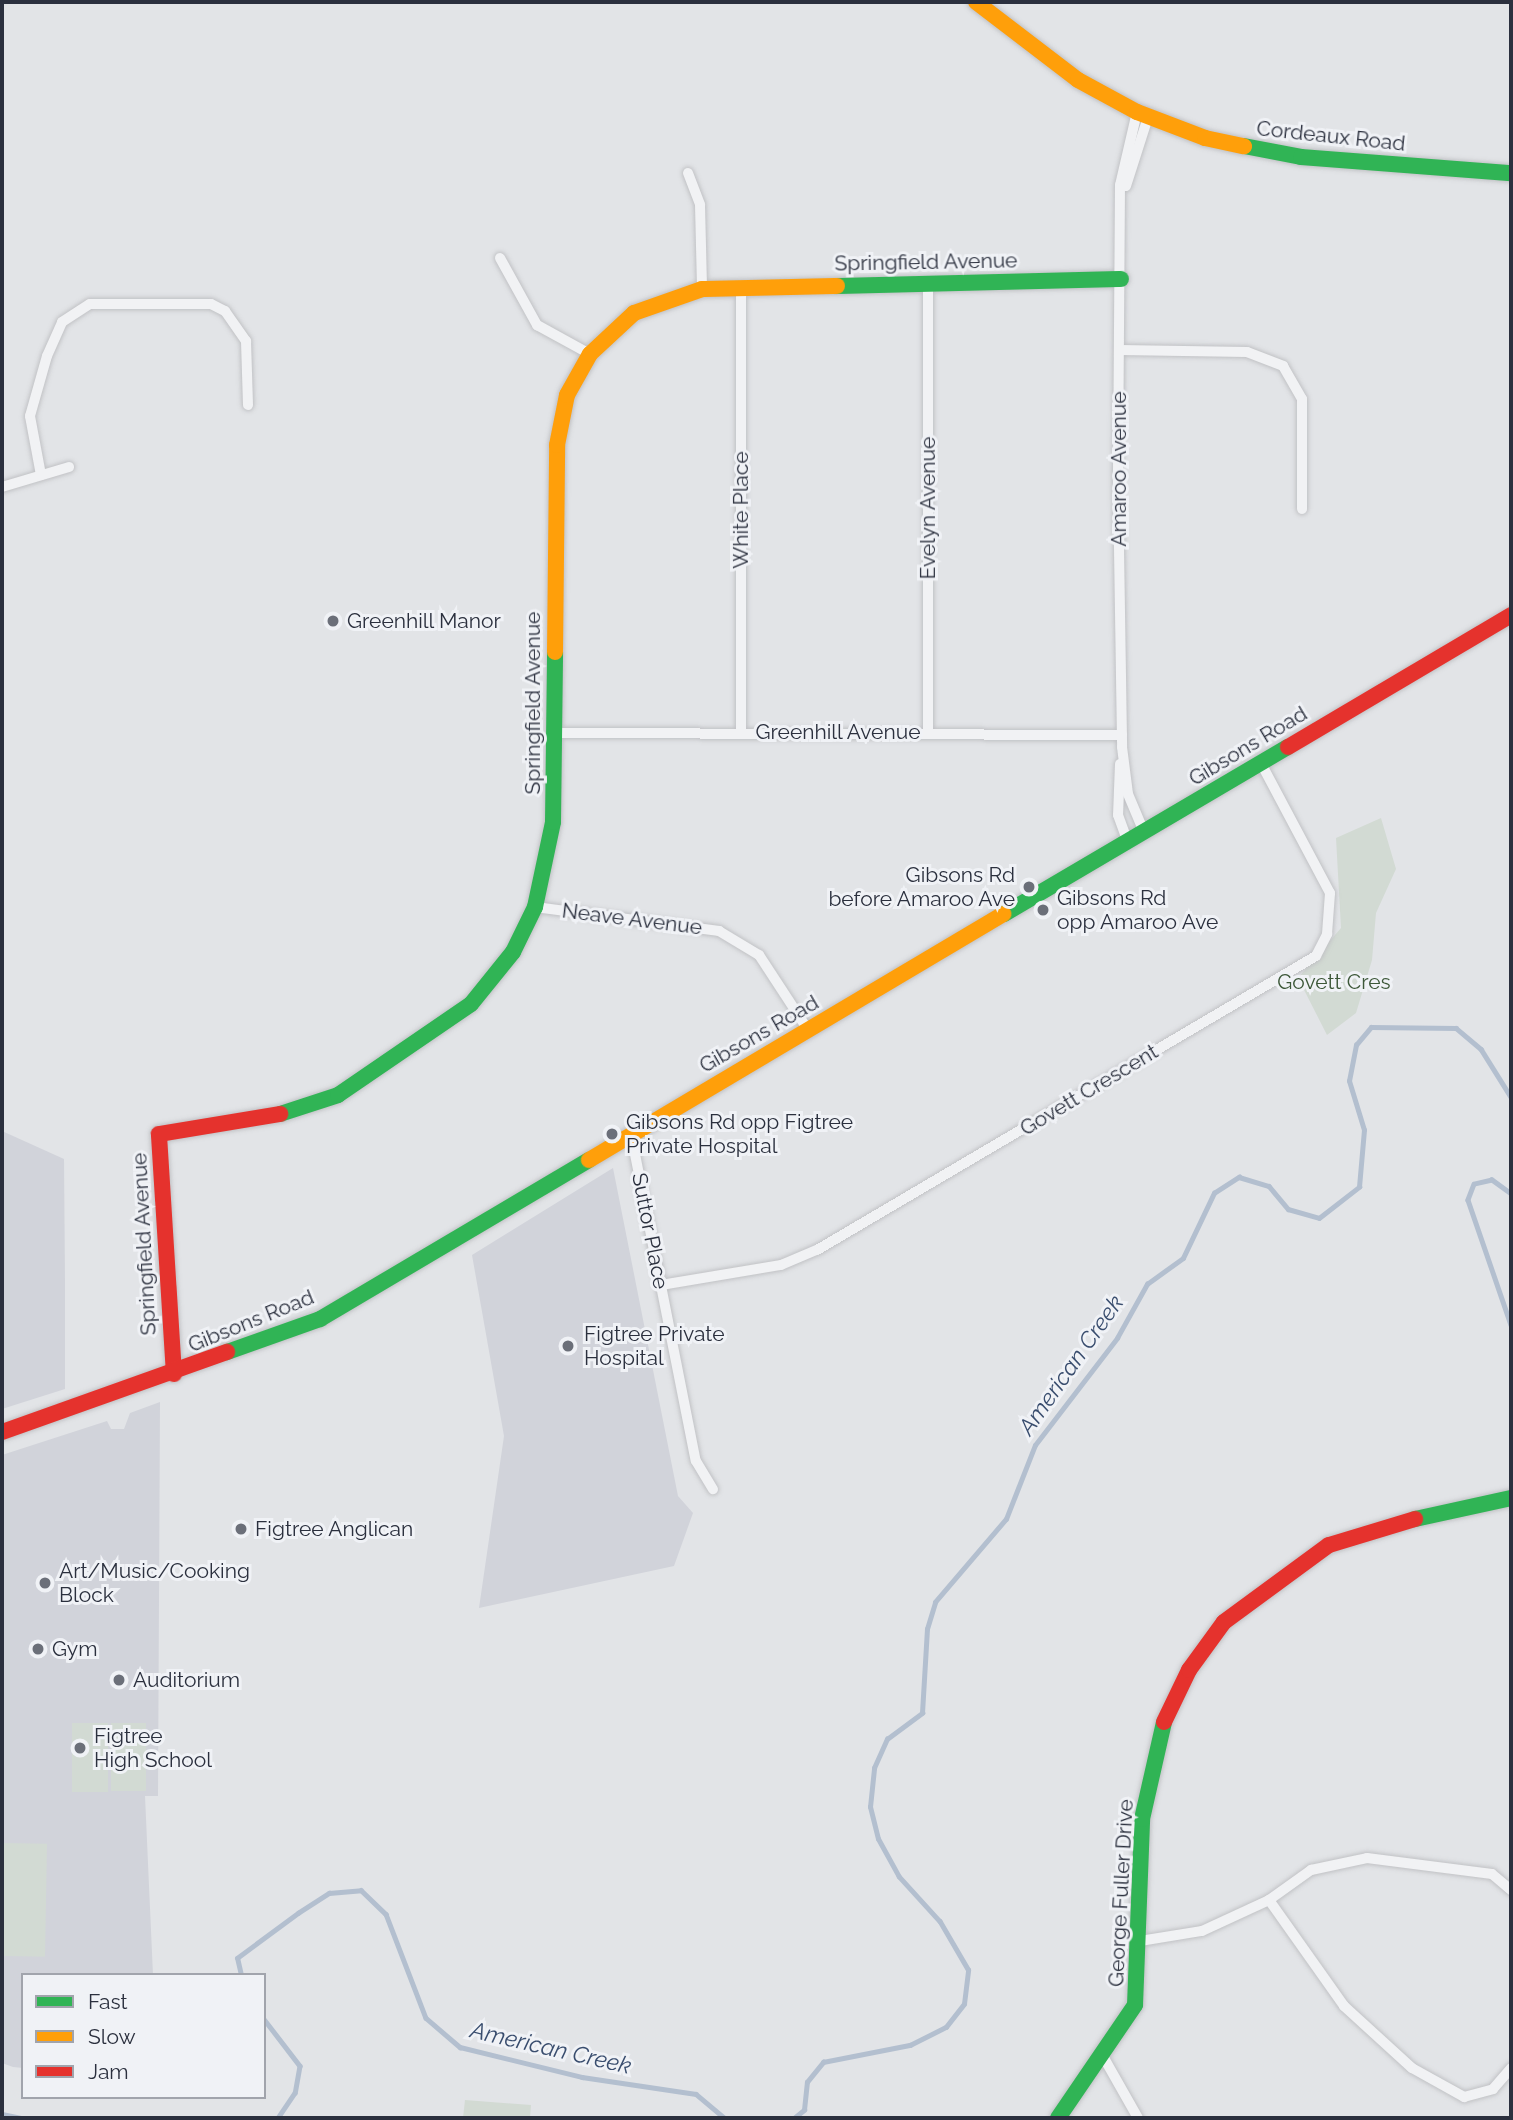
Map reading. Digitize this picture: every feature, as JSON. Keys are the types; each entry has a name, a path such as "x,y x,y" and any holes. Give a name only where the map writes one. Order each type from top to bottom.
{"street":[{"name":"Cordeaux Road","path":"976,2 1046,59 1143,115 1205,138 1301,158 1511,173"},
{"name":"Amaroo Avenue","path":"1128,842 1118,815 1122,747 1121,279 1123,191 1143,115"},
{"path":"688,173 700,205 702,289"},
{"path":"500,258 537,325 590,354"},
{"name":"Springfield Avenue","path":"174,1374 159,1134 293,1112 338,1095 471,1004 513,951 535,907 553,822 557,444 567,395 590,354 634,313 702,289 1121,279"},
{"name":"Evelyn Avenue","path":"928,283 928,733"},
{"name":"White Place","path":"741,287 741,732"},
{"path":"41,475 30,416 47,356 62,322 90,304 211,304 225,312 246,341 248,405"},
{"path":"1120,350 1247,352 1283,366 1302,400 1302,509"},
{"path":"2,487 69,467"},
{"name":"Gibsons Road","path":"2,1432 174,1374 320,1319 1511,615"},
{"name":"Greenhill Avenue","path":"554,733 1122,735"},
{"name":"Amaroo Avenue","path":"1122,747 1128,793 1144,832"},
{"name":"Govett Crescent","path":"661,1285 781,1265 817,1250 1316,956 1327,934 1330,893 1261,763"},
{"name":"Neave Avenue","path":"535,907 719,931 760,955 808,1030"},
{"name":"Suttor Place","path":"631,1134 696,1461 713,1489"},
{"name":"George Fuller Drive","path":"1058,2118 1104,2057 1135,2005 1140,1941 1142,1819 1161,1727 1189,1671 1224,1622 1329,1545 1369,1529 1511,1499"},
{"path":"1140,1941 1202,1931 1269,1900 1311,1870 1367,1858 1492,1874 1511,1890"},
{"path":"1269,1900 1344,2007 1412,2068 1464,2097 1493,2088 1511,2068"},
{"path":"1104,2057 1138,2118"}],"shaded area":[{"path":"2,1131 64,1159 65,1389 2,1409"},
{"name":"Figtree Private Hospital","path":"613,1168 678,1496 693,1513 674,1566 479,1608 504,1436 472,1255"},
{"name":"Figtree High School","path":"160,1402 158,1796 145,1796 153,1973 21,1973 21,2068 13,2067 2,2063 2,1455 107,1421 111,1429 124,1429 130,1413"}],"green space":[{"name":"Govett Cres","path":"1381,818 1396,869 1376,913 1372,960 1356,1013 1327,1035 1298,978 1341,928 1336,838"},
{"path":"72,1723 108,1723 108,1792 72,1792"},
{"path":"111,1723 146,1723 146,1791 111,1791"},
{"path":"2,1843 47,1844 45,1957 2,1956"},
{"path":"465,2100 531,2105 530,2118 463,2118"}],"waterway":[{"name":"American Creek","path":"794,2118 804,2110 807,2082 823,2062 910,2045 946,2027 964,2004 968,1970 940,1922 899,1877 878,1839 870,1807 874,1768 887,1739 922,1713 927,1629 935,1602 1006,1519 1035,1445 1117,1338 1147,1284 1183,1258 1214,1193 1239,1177 1269,1186 1288,1209 1319,1218 1359,1187 1364,1130 1349,1081 1356,1045 1371,1027 1456,1028 1481,1049 1511,1097"},
{"path":"1511,1194 1492,1180 1474,1184 1468,1200 1511,1325"},
{"name":"American Creek","path":"241,1973 237,1958 298,1913 329,1893 361,1890 386,1914 426,2018 460,2047 582,2077 696,2094 725,2118"},
{"name":"American Creek","path":"266,2022 300,2066 295,2093 278,2118"},
{"name":"American Creek","path":"2,2114 21,2118"}],"traffic: fast":[{"path":"1244,146 1301,157 1511,173"},
{"path":"837,286 1121,279"},
{"path":"280,1114 338,1095 471,1004 513,952 535,907 553,822 555,652"},
{"path":"1004,914 1288,747"},
{"path":"227,1352 320,1319 589,1160"},
{"path":"1415,1519 1511,1498"},
{"path":"1058,2118 1135,2005 1142,1819 1164,1722"}],"traffic: slow":[{"path":"976,2 1078,80 1137,112 1205,138 1244,146"},
{"path":"555,652 557,445 567,395 590,354 634,313 702,289 837,286"},
{"path":"589,1160 1004,914"}],"traffic: jam":[{"path":"1288,747 1511,615"},
{"path":"174,1374 159,1134 280,1114"},
{"path":"2,1432 227,1352"},
{"path":"1164,1722 1189,1670 1224,1622 1329,1545 1415,1519"}],"place":[{"name":"Greenhill Manor","path":"333,621"},
{"name":"Gibsons Rd before Amaroo Ave","path":"1029,887"},
{"name":"Gibsons Rd opp Amaroo Ave","path":"1043,910"},
{"name":"Gibsons Rd opp Figtree Private Hospital","path":"612,1134"},
{"name":"Figtree Private Hospital","path":"568,1346"},
{"name":"Figtree Anglican","path":"241,1529"},
{"name":"Art/Music/Cooking Block","path":"45,1583"},
{"name":"Gym","path":"38,1649"},
{"name":"Auditorium","path":"119,1680"},
{"name":"Figtree High School","path":"80,1748"}]}
